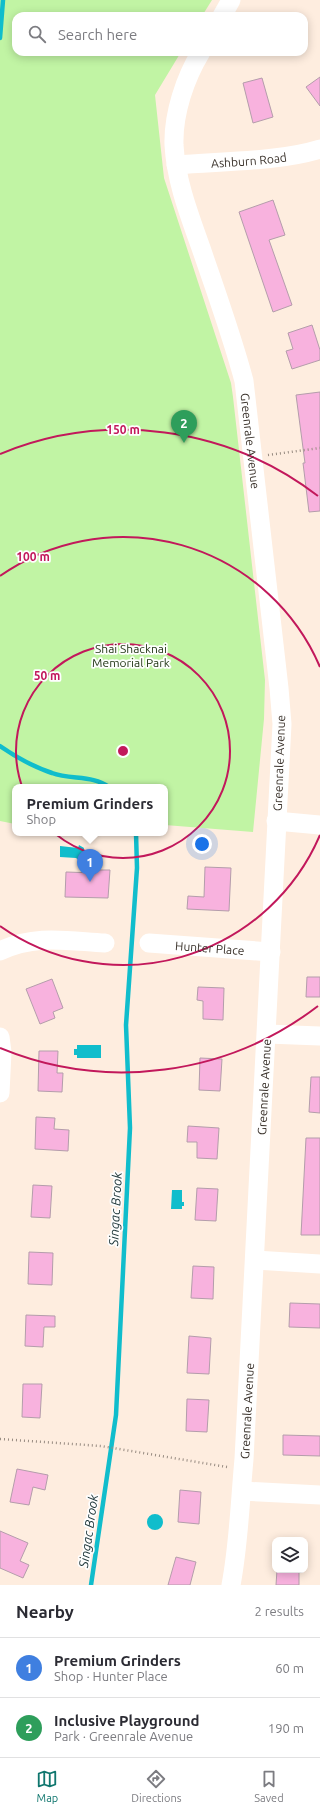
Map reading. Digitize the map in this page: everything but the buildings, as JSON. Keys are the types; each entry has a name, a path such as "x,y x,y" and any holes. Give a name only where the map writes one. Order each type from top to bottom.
{"street":[{"path":"224,12 231,0"},
{"name":"Greenrale Avenue","path":"199,56 184,88 178,113 174,143 176,165 183,198 235,348 244,381 280,688 282,724 242,1492 235,1563 231,1585"},
{"name":"Ashburn Road","path":"176,165 289,156 320,149"},
{"path":"276,821 320,825"},
{"path":"0,951 24,941 42,939 105,943"},
{"name":"Hunter Place","path":"149,943 271,952"},
{"path":"267,1034 320,1036"},
{"path":"0,1037 2,1052 0,1093"},
{"path":"255,1260 320,1264"},
{"path":"242,1492 320,1495"}],"path":[{"path":"254,457 320,448"},
{"path":"0,1438 101,1446 227,1467"}],"green space":[{"name":"Shai Shacknai Memorial Park","path":"0,0 212,0 204,12 12,12 12,56 179,56 155,95 164,178 231,383 233,397 265,680 264,719 253,832 168,825 168,784 12,784 12,823 0,821"}],"water":[{"path":"79,845 84,848 83,858 80,861 76,858 60,857 60,846 78,848"},
{"path":"77,1045 101,1045 101,1058 77,1058 77,1055 74,1055 74,1049 77,1049"},
{"path":"172,1190 182,1190 182,1202 184,1202 184,1206 182,1206 182,1209 171,1209"},
{"path":"152,1514 158,1514 163,1519 161,1528 158,1530 152,1530 147,1525 147,1519"}],"waterway":[{"name":"Singac Brook","path":"0,38 3,0"},
{"name":"Singac Brook","path":"0,746 45,771 59,775 89,779 104,784"},
{"name":"Singac Brook","path":"91,1585 116,1415 130,1128 126,1025 137,868 136,836"}],"place":[{"name":"Inclusive Playground","path":"184,443"},
{"name":"Premium Grinders","path":"90,882"}]}
